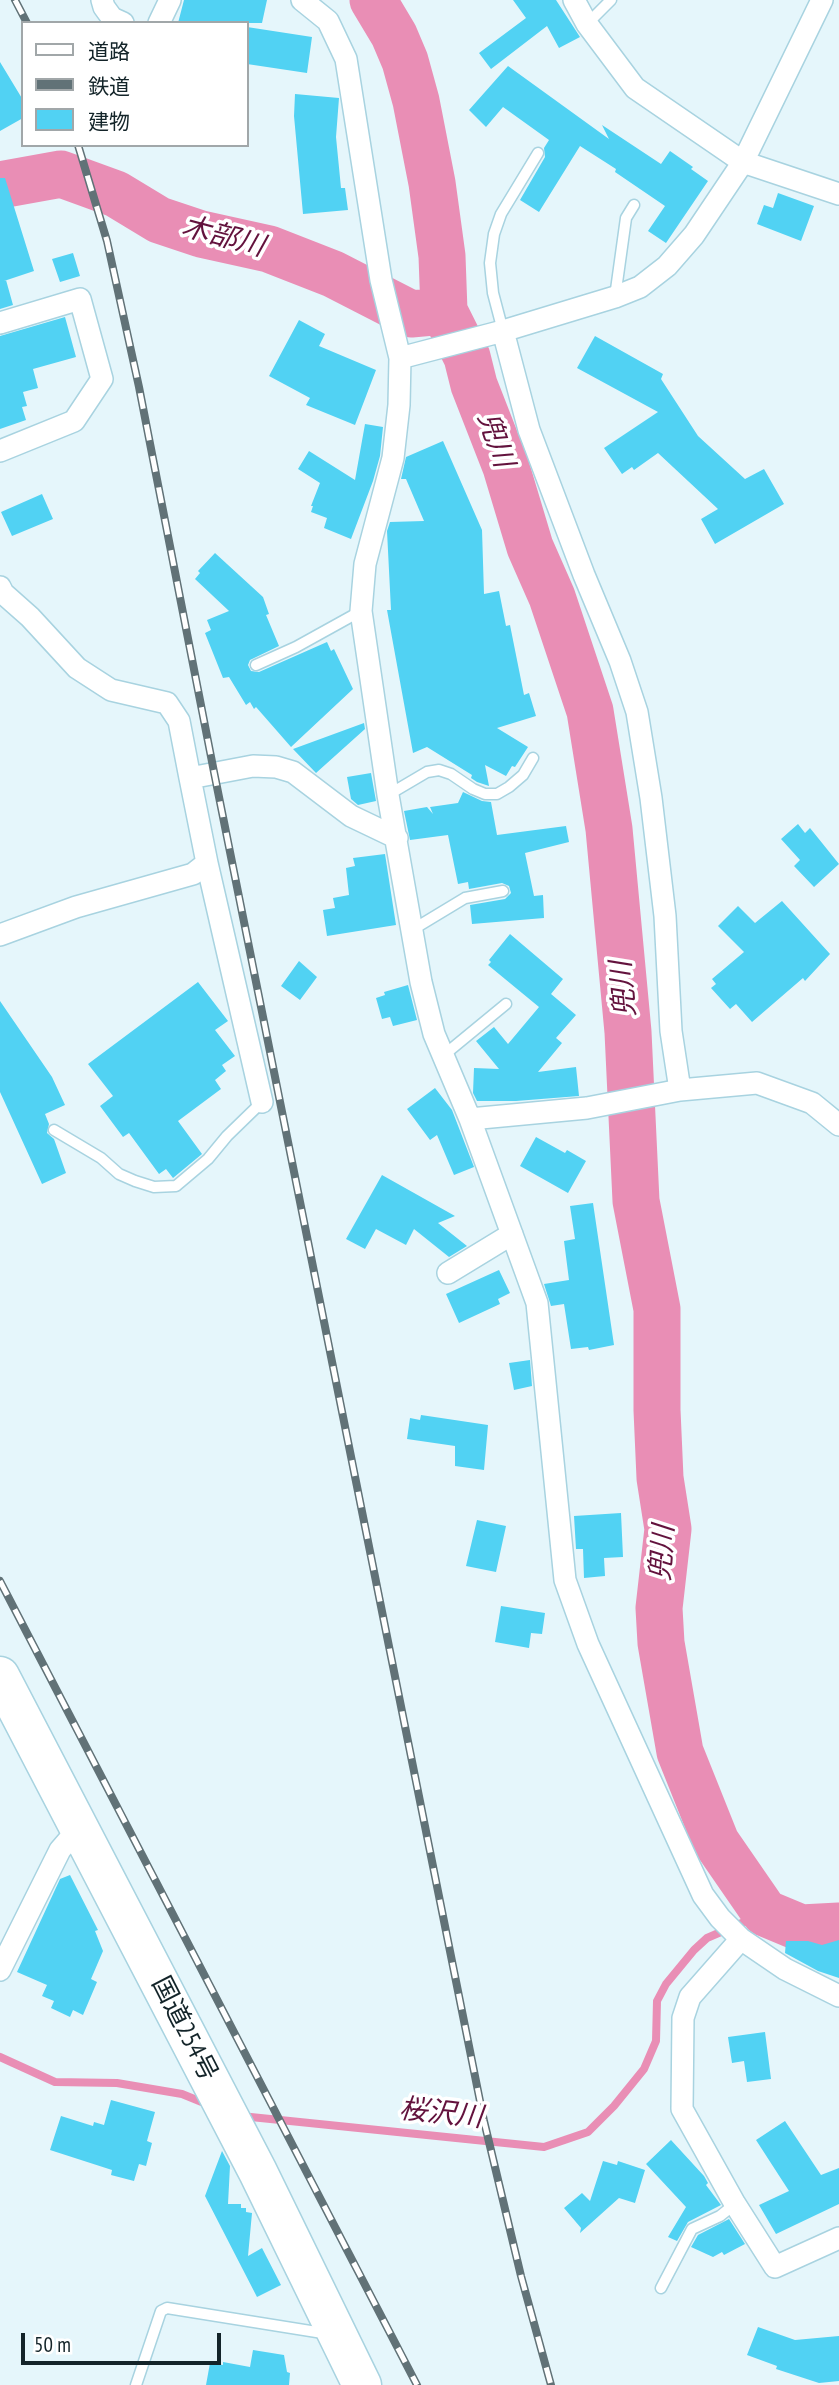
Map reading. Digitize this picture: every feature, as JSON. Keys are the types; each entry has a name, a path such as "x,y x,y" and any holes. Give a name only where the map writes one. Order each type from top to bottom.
{"highway":[{"name":"国道254号","path":"0,1676 236,2131 362,2385"}],"street":[{"path":"102,0 104,7 119,21"},
{"path":"160,21 170,0"},
{"path":"302,0 328,21 346,59 381,280 389,320 405,357 393,458 365,564 361,611 388,795 421,982 434,1034 470,1119 537,1303 565,1580 588,1644 703,1895 739,1937 785,1969 839,1996"},
{"path":"574,0 587,24 635,88 743,162 839,194"},
{"path":"405,357 615,297 640,287 667,266 694,235 743,162 822,0"},
{"path":"0,323 80,299 102,379 74,421 0,451"},
{"path":"497,332 529,430 620,661 637,712 651,798 665,915 671,1092"},
{"path":"0,587 78,668 111,690 167,703 179,721 207,863 262,1102"},
{"path":"190,778 253,766 285,769 293,772 351,816 397,838"},
{"path":"0,935 76,907 193,874 207,863"},
{"path":"470,1119 587,1108 671,1092 757,1083 813,1102 839,1125"},
{"path":"448,1273 512,1234"},
{"path":"0,1970 60,1850 79,1828"},
{"path":"739,1937 690,1997 683,2018 682,2109 735,2204 775,2267 839,2238"}],"lane":[{"path":"587,24 611,0"},
{"path":"497,332 490,263 494,234 501,214 538,153"},
{"path":"615,297 626,218 634,205"},
{"path":"256,665 296,647 361,611"},
{"path":"388,795 427,772 439,770 451,774 472,789 485,794 497,794 523,775 533,758"},
{"path":"412,930 465,898 503,891"},
{"path":"444,1055 506,1004"},
{"path":"54,1130 102,1158 119,1174 154,1187 176,1186 208,1159 262,1102"},
{"path":"661,2288 692,2229 720,2216 735,2204"},
{"path":"136,2385 161,2311 167,2308 338,2336"}],"building":[{"path":"184,0 267,0 262,23 179,21"},
{"path":"513,0 556,0 580,37 559,48 547,26 491,69 479,53 526,18"},
{"path":"248,27 312,37 307,73 248,64"},
{"path":"0,62 21,97 21,119 0,131"},
{"path":"508,66 609,139 602,125 661,164 670,151 708,181 666,243 648,231 665,206 580,146 539,212 520,200 545,157 544,148 549,140 503,107 486,127 469,110"},
{"path":"295,94 339,98 336,137 341,188 345,188 348,210 303,214 294,116"},
{"path":"0,178 5,178 34,271 6,280 13,305 0,309"},
{"path":"778,193 814,206 801,241 757,224 764,205 773,208"},
{"path":"73,253 80,276 60,282 52,259"},
{"path":"65,317 76,357 33,369 38,388 23,392 27,406 22,407 26,420 0,429 0,336"},
{"path":"299,320 325,334 319,346 376,370 355,425 306,405 310,398 269,376"},
{"path":"595,336 663,374 661,379 698,436 745,479 764,469 784,504 715,544 701,519 718,509 658,453 634,470 632,467 622,474 604,448 658,412 577,368"},
{"path":"365,424 383,427 380,456 351,539 324,528 327,518 311,512 320,483 298,469 309,451 355,480"},
{"path":"443,441 482,530 484,594 499,591 506,626 510,625 524,695 529,693 536,716 497,728 528,747 506,776 485,765 489,786 477,782 471,778 472,775 427,747 413,753 387,610 391,610 387,531 390,522 424,521 406,479 401,479 406,457"},
{"path":"42,494 53,519 12,536 1,512"},
{"path":"215,553 263,597 269,614 266,615 279,646 250,660 248,665 251,671 259,672 327,642 331,651 334,649 353,689 291,747 256,707 254,709 250,702 246,705 229,677 223,678 205,633 211,630 207,620 229,611 195,579 200,573 198,571"},
{"path":"364,723 365,729 316,773 293,749"},
{"path":"371,773 376,801 358,805 351,799 347,777"},
{"path":"463,792 491,802 497,835 566,826 569,842 525,853 534,896 543,895 544,918 472,924 470,905 505,899 511,893 509,886 502,883 469,889 468,882 458,884 448,835 410,840 404,811 427,807 433,814 430,807 458,803"},
{"path":"798,824 805,833 810,828 839,864 814,887 794,866 800,860 781,839"},
{"path":"385,854 396,925 327,936 323,910 335,908 333,898 349,895 346,868 355,866 353,858"},
{"path":"782,901 830,954 805,981 803,978 752,1022 736,1004 730,1009 711,988 716,984 712,979 744,952 718,926 738,906 755,923"},
{"path":"510,934 563,979 551,994 576,1015 556,1038 562,1043 538,1072 576,1067 579,1096 477,1101 473,1093 474,1068 499,1069 476,1041 494,1027 508,1044 539,1007 488,965"},
{"path":"299,961 317,977 300,1000 281,986"},
{"path":"198,982 228,1021 215,1030 235,1056 222,1065 226,1071 215,1080 221,1089 178,1121 202,1154 173,1178 166,1169 159,1174 129,1133 123,1137 100,1106 113,1096 88,1064"},
{"path":"408,985 417,1020 393,1026 390,1017 382,1019 376,998 385,995 384,992"},
{"path":"0,1001 52,1077 65,1105 45,1114 49,1124 47,1133 54,1139 66,1173 42,1184 0,1092"},
{"path":"435,1088 452,1110 474,1167 454,1175 437,1135 430,1140 407,1109"},
{"path":"536,1137 586,1161 568,1193 520,1166"},
{"path":"382,1175 455,1216 438,1223 467,1246 449,1257 414,1229 406,1245 376,1229 365,1249 346,1239"},
{"path":"593,1203 614,1345 589,1350 588,1347 571,1349 564,1304 551,1306 544,1284 569,1280 564,1241 575,1239 570,1206"},
{"path":"499,1270 510,1293 498,1299 500,1304 459,1323 446,1294"},
{"path":"530,1360 532,1386 514,1390 509,1363"},
{"path":"421,1415 488,1425 484,1470 455,1466 455,1446 407,1439 410,1418 420,1420"},
{"path":"621,1513 623,1557 604,1558 605,1576 584,1578 583,1549 576,1549 574,1516"},
{"path":"477,1520 506,1526 496,1572 466,1566"},
{"path":"501,1606 545,1613 542,1634 531,1633 529,1648 495,1642"},
{"path":"70,1875 98,1930 95,1931 103,1951 91,1979 97,1982 83,2015 73,2010 70,2017 51,2008 54,2001 42,1996 47,1985 17,1972 60,1879"},
{"path":"839,1940 839,1978 818,1971 785,1953 786,1941 808,1941 822,1945"},
{"path":"765,2032 771,2079 747,2082 744,2061 732,2063 728,2037"},
{"path":"111,2100 155,2112 147,2141 152,2143 146,2166 139,2164 134,2181 111,2175 112,2170 50,2150 61,2116 93,2126 94,2122 104,2125"},
{"path":"785,2121 821,2175 839,2168 839,2204 776,2234 759,2205 789,2191 756,2140"},
{"path":"671,2140 704,2176 708,2183 706,2185 721,2205 688,2222 677,2241 668,2237 686,2207 646,2164"},
{"path":"222,2151 230,2166 228,2204 241,2204 241,2208 252,2213 248,2256 262,2248 281,2285 257,2297 205,2196"},
{"path":"603,2161 617,2165 618,2161 645,2170 635,2203 619,2198 580,2233 581,2228 564,2208 582,2193 590,2201"},
{"path":"729,2219 745,2244 724,2255 722,2252 713,2257 691,2247 698,2235"},
{"path":"758,2327 795,2340 839,2336 839,2381 819,2383 776,2369 777,2366 747,2355"},
{"path":"253,2350 284,2355 287,2372 290,2373 289,2385 206,2385 210,2363 223,2365 223,2362 250,2367"}],"waterway":[{"name":"兜川","path":"373,0 394,35 405,61 416,101 432,183 442,256 444,311 467,357 474,385 506,467 530,547 552,597 590,711 609,829 628,1032 636,1201 657,1309 660,1478 668,1529 659,1608 661,1643 680,1752 716,1842 765,1913 801,1928 839,1926"},
{"name":"木部川","path":"0,185 61,174 116,194 159,220 201,234 269,249 333,274 411,314 444,311"},
{"name":"桜沢川","path":"241,2116 544,2147 588,2132 614,2106 644,2069 656,2041 657,2001 666,1984 707,1938 765,1913"},
{"name":"桜沢川","path":"0,2057 55,2082 117,2083 182,2094 209,2105"}],"railway":[{"path":"15,0 26,21"},
{"path":"79,147 107,241 139,387 484,2121 521,2276 551,2385"},
{"path":"0,1581 417,2385"}]}
